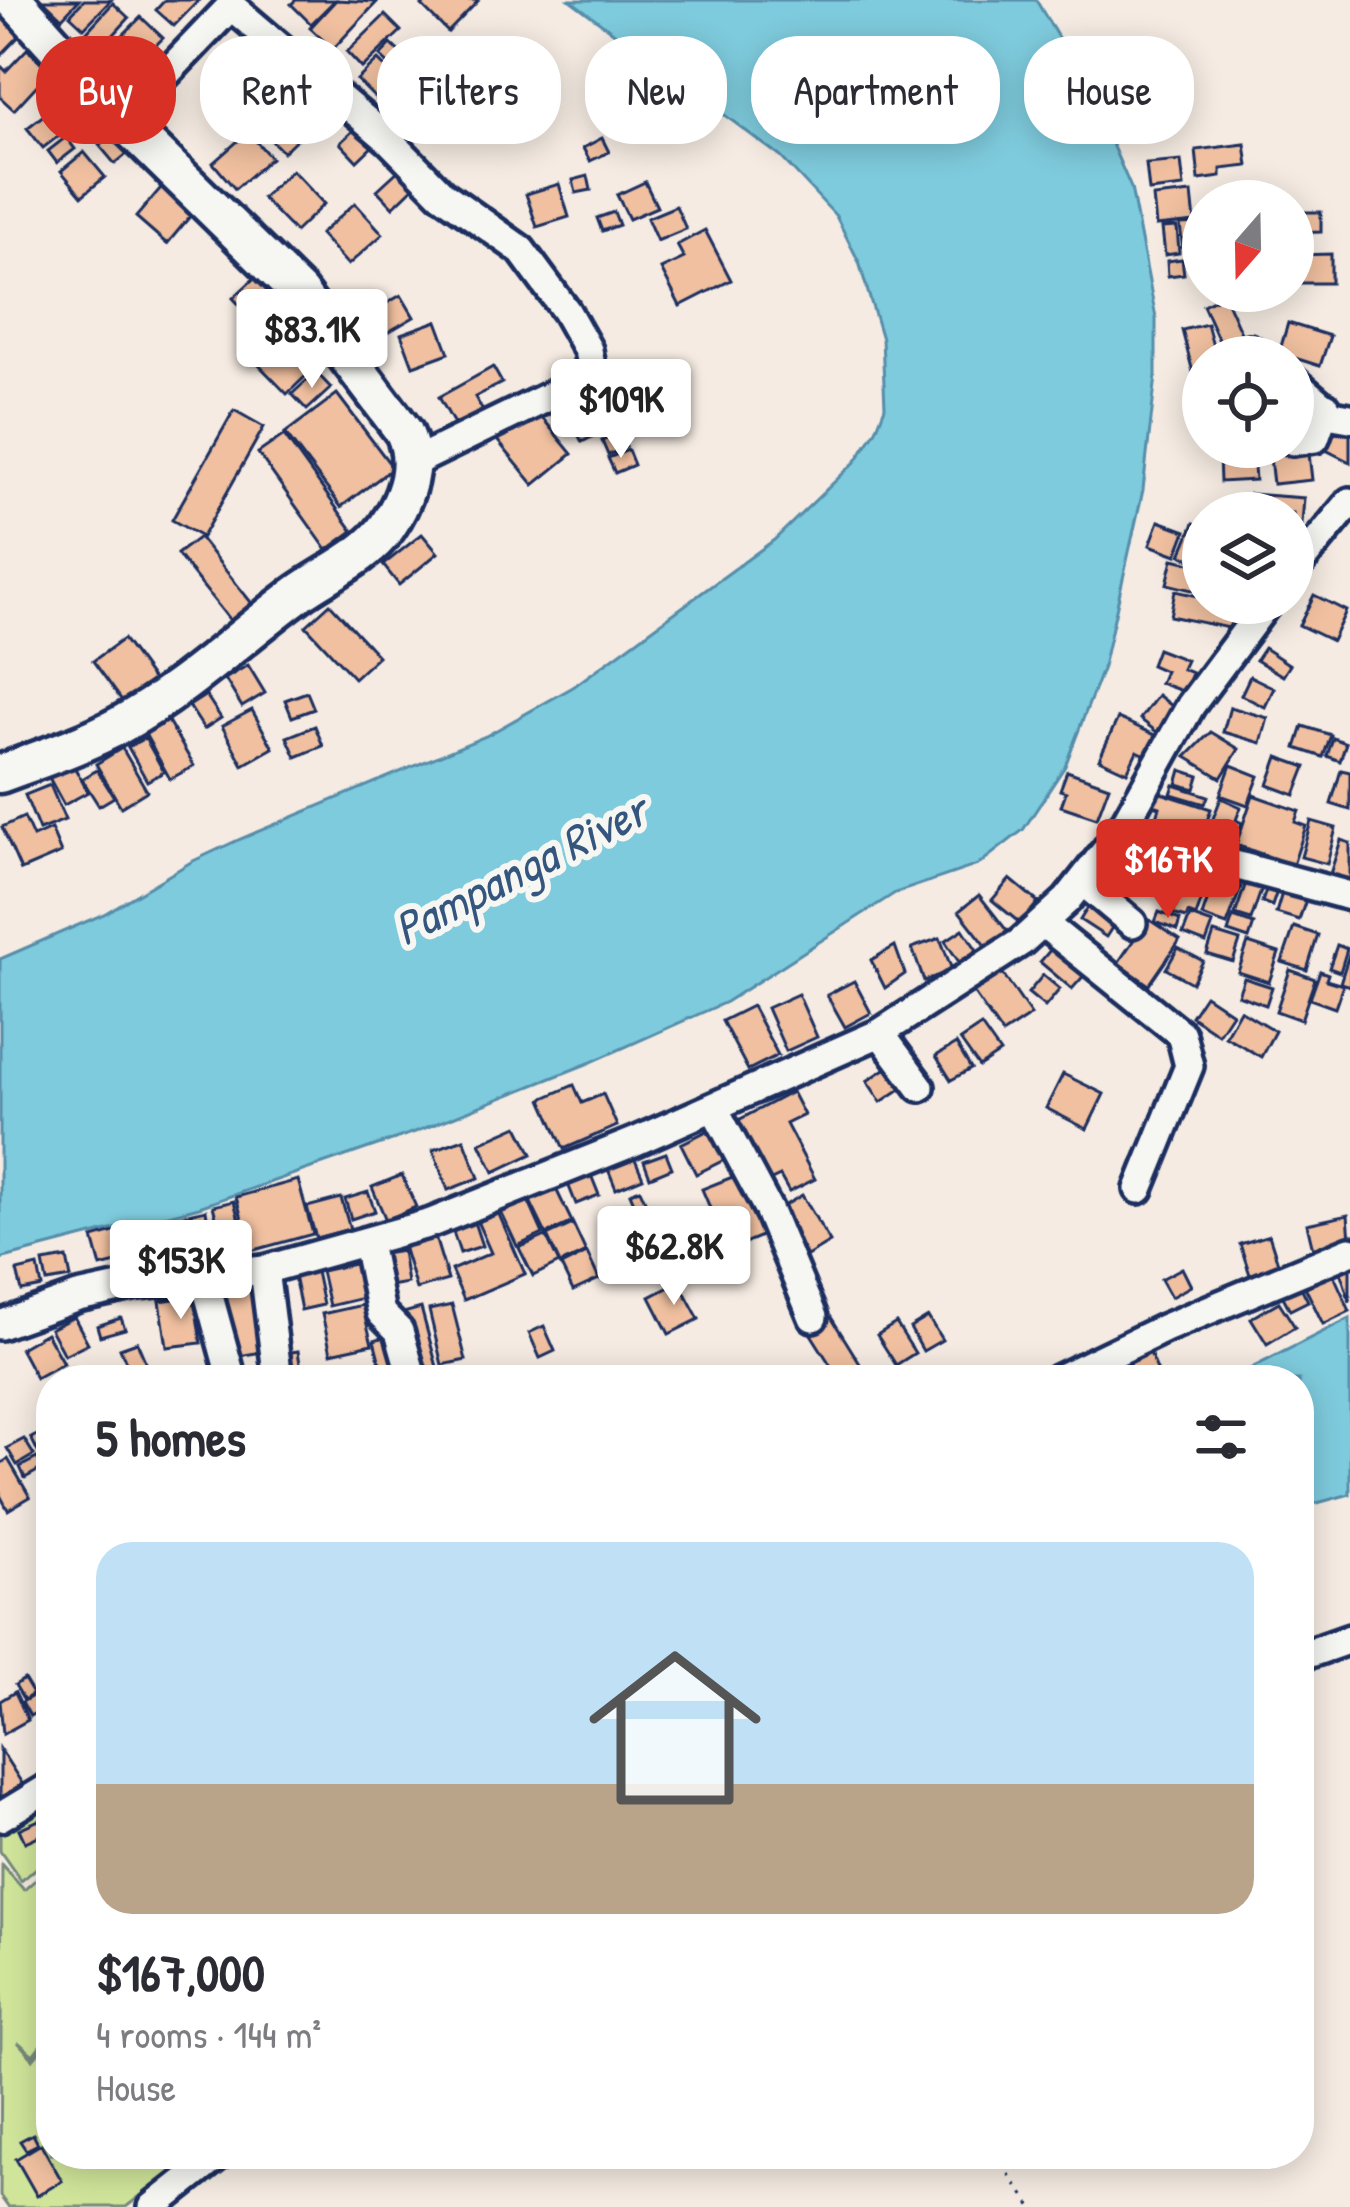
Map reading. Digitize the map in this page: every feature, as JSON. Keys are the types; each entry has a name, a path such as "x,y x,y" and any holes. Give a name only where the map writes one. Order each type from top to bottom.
{"main road":[{"path":"12,0 45,36"},
{"path":"0,774 119,725 206,668 384,531 400,504 412,463 404,432 298,293 146,144"}],"street":[{"path":"0,10 12,0"},
{"path":"176,60 227,3 389,140 442,194 521,250 553,290 593,363 585,379 412,463"},
{"path":"1314,438 1338,413"},
{"path":"1314,547 1348,507"},
{"path":"0,1325 78,1297 264,1270 367,1243 498,1197 715,1108 880,1033 982,969 1044,923 1083,882 1119,834 1191,705 1251,624"},
{"path":"1119,834 1350,896"},
{"path":"1083,882 1132,923"},
{"path":"1044,923 1181,1034 1189,1066 1139,1189"},
{"path":"880,1033 920,1087"},
{"path":"715,1108 768,1209 813,1317"},
{"path":"367,1243 382,1313 399,1331 409,1365"},
{"path":"1088,1365 1350,1250"},
{"path":"264,1270 276,1365"},
{"path":"204,1278 228,1365"},
{"path":"1314,1652 1350,1639"},
{"path":"0,1817 36,1795"},
{"path":"154,2207 201,2169"}],"path":[{"path":"1005,2169 1032,2207"}],"green space":[{"path":"36,1806 36,1868 21,1881 0,1851 0,1819"},
{"path":"2,1865 24,1890 36,1879 36,2051 33,2055 18,2042 33,2059 36,2056 36,2169 175,2169 126,2207 8,2207 0,2196"}],"water":[{"name":"Pampanga River","path":"570,0 1036,0 1057,36 1024,36 1024,144 1112,144 1131,188 1156,318 1156,376 1143,490 1103,667 1065,766 1023,830 978,865 895,893 726,1002 415,1132 199,1207 0,1259 0,959 104,914 238,840 486,736 573,687 774,540 856,461 876,430 885,407 882,339 859,262 836,216 764,144 1000,144 1000,36 751,36 751,135 727,117 727,36 618,36"},
{"path":"1350,1318 1350,1494 1314,1504 1314,1365 1258,1365"}],"building":[{"path":"43,0 79,0 62,18"},
{"path":"84,0 111,0 84,28 70,15"},
{"path":"165,0 199,0 174,26 156,10"},
{"path":"335,0 311,24 291,4"},
{"path":"336,0 377,2 345,36 319,36 310,28"},
{"path":"428,0 478,1 448,32 422,6"},
{"path":"113,3 129,18 112,36 83,36"},
{"path":"6,12 25,30 0,56 0,18"},
{"path":"385,15 401,31 396,36 377,36 377,54 362,68 353,58 353,46"},
{"path":"141,17 161,36 124,36"},
{"path":"27,49 36,58 36,86 14,110 0,97 0,65 6,71"},
{"path":"377,61 377,100 357,80"},
{"path":"361,123 377,140 357,161 341,144 353,144 353,131"},
{"path":"57,144 71,144 75,149 57,163 48,151"},
{"path":"131,144 134,148 115,164 99,145"},
{"path":"234,144 259,144 271,158 235,189 213,163"},
{"path":"605,144 609,152 590,161 583,148"},
{"path":"1245,144 1248,166 1221,169 1221,177 1199,180 1196,150"},
{"path":"84,152 105,177 82,196 61,171"},
{"path":"1181,161 1182,187 1149,191 1146,164"},
{"path":"401,168 417,184 393,207 377,190"},
{"path":"292,170 324,204 295,232 262,198"},
{"path":"171,176 202,202 167,244 136,217"},
{"path":"588,176 591,190 576,193 573,180"},
{"path":"645,182 657,207 629,219 617,195"},
{"path":"559,184 569,217 537,227 526,194"},
{"path":"1182,194 1182,223 1156,226 1153,197"},
{"path":"355,203 383,234 348,265 320,234"},
{"path":"676,206 686,229 657,241 647,218"},
{"path":"614,212 619,225 602,231 597,218"},
{"path":"1314,212 1321,212 1321,232 1314,232"},
{"path":"1177,227 1179,253 1165,255 1162,228"},
{"path":"705,230 731,280 680,306 661,269 684,258 677,245"},
{"path":"1314,254 1331,254 1331,283 1314,283"},
{"path":"1182,259 1182,274 1168,276 1167,261"},
{"path":"262,271 282,292 253,319 233,298"},
{"path":"401,295 414,317 371,342 358,320"},
{"path":"1206,312 1232,312 1241,333 1217,336"},
{"path":"437,321 449,353 413,366 401,334"},
{"path":"1288,323 1330,336 1320,366 1314,364 1314,336 1284,336"},
{"path":"1207,324 1210,336 1184,336 1182,330"},
{"path":"280,337 312,370 287,394 255,361"},
{"path":"493,367 502,383 475,397 487,418 459,433 439,397"},
{"path":"316,372 331,388 307,410 292,394"},
{"path":"590,391 609,428 582,442 563,405"},
{"path":"337,394 393,468 341,507 285,433"},
{"path":"535,409 572,454 534,485 497,440"},
{"path":"234,410 264,427 202,537 172,520"},
{"path":"1329,420 1350,430 1350,462 1316,445"},
{"path":"620,433 626,447 608,455 602,441"},
{"path":"284,435 353,531 327,550 258,453"},
{"path":"628,450 634,465 615,473 608,458"},
{"path":"1219,468 1254,468 1255,480 1220,482"},
{"path":"1271,468 1311,468 1312,480 1273,484"},
{"path":"1159,521 1182,530 1177,555 1150,545"},
{"path":"422,534 438,553 399,585 383,565"},
{"path":"199,537 258,611 236,628 177,554"},
{"path":"1173,559 1182,561 1182,588 1167,584"},
{"path":"1175,591 1182,592 1182,618 1170,616"},
{"path":"1314,595 1346,611 1332,641 1299,625 1314,624"},
{"path":"330,604 378,656 354,678 306,626"},
{"path":"123,639 153,680 123,702 93,661"},
{"path":"1264,648 1290,665 1283,676 1256,660"},
{"path":"1157,649 1186,660 1182,669 1192,673 1185,692 1160,683 1165,671 1151,665"},
{"path":"248,665 265,693 242,707 225,679"},
{"path":"1250,676 1274,688 1265,707 1241,695"},
{"path":"307,692 314,709 292,717 285,700"},
{"path":"206,695 221,718 204,729 189,706"},
{"path":"1158,695 1181,713 1163,737 1140,719"},
{"path":"1230,707 1268,718 1261,743 1223,732"},
{"path":"252,710 273,748 243,765 222,726"},
{"path":"1118,718 1157,736 1148,756 1137,751 1127,772 1099,759"},
{"path":"168,721 194,766 170,779 145,734"},
{"path":"315,726 323,746 296,757 287,737"},
{"path":"1303,726 1331,735 1323,757 1296,748"},
{"path":"1211,732 1239,749 1221,778 1186,757"},
{"path":"145,738 164,772 147,781 128,747"},
{"path":"1333,738 1346,743 1340,761 1327,756"},
{"path":"122,748 147,791 121,807 96,764"},
{"path":"1278,757 1306,767 1295,795 1268,785"},
{"path":"71,761 88,792 64,805 47,774"},
{"path":"1231,765 1259,776 1248,805 1220,795"},
{"path":"97,770 114,797 99,806 82,779"},
{"path":"1181,770 1199,776 1195,789 1177,784"},
{"path":"1341,770 1350,772 1350,810 1331,804"},
{"path":"1067,771 1109,786 1097,818 1061,806 1066,792 1060,790"},
{"path":"50,785 65,820 39,830 25,795"},
{"path":"1174,785 1208,796 1205,804 1171,794"},
{"path":"1155,791 1211,809 1200,842 1154,826 1160,807 1151,804"},
{"path":"1253,795 1299,811 1295,822 1306,826 1293,865 1236,845"},
{"path":"1221,798 1241,807 1236,820 1242,823 1233,845 1207,834"},
{"path":"24,817 33,837 51,829 61,853 21,870 2,827"},
{"path":"1311,821 1336,828 1327,864 1301,857"},
{"path":"1341,840 1350,843 1350,884 1329,877"},
{"path":"1198,859 1216,866 1206,893 1189,886"},
{"path":"1166,862 1188,870 1179,896 1157,889"},
{"path":"1249,874 1265,879 1251,920 1235,915"},
{"path":"1215,878 1241,887 1227,925 1202,916"},
{"path":"1010,879 1038,902 1021,924 992,900"},
{"path":"1269,881 1279,885 1272,906 1262,902"},
{"path":"1284,886 1308,894 1299,920 1276,913"},
{"path":"1181,892 1202,899 1196,916 1173,914"},
{"path":"979,895 1011,936 991,952 959,911"},
{"path":"1094,898 1120,915 1106,937 1080,920"},
{"path":"1159,912 1180,920 1177,930 1155,922"},
{"path":"1190,916 1213,924 1206,943 1183,934"},
{"path":"1233,917 1254,924 1249,939 1228,932"},
{"path":"1148,919 1180,940 1149,985 1118,963"},
{"path":"1294,927 1318,935 1307,970 1282,962"},
{"path":"963,929 977,950 959,962 945,941"},
{"path":"1214,933 1240,941 1233,962 1207,954"},
{"path":"940,938 952,970 924,981 912,948"},
{"path":"1056,943 1089,970 1072,989 1040,962"},
{"path":"1248,943 1279,953 1269,982 1238,972"},
{"path":"1337,945 1347,949 1340,972 1329,968"},
{"path":"895,946 905,974 885,988 871,960"},
{"path":"1178,948 1203,961 1192,983 1166,969"},
{"path":"1350,951 1350,986 1340,983"},
{"path":"1290,970 1315,979 1301,1020 1276,1011"},
{"path":"1001,971 1031,1015 1002,1034 972,991"},
{"path":"1320,971 1328,974 1326,980 1343,985 1335,1008 1310,999"},
{"path":"1043,975 1060,989 1045,1007 1028,993"},
{"path":"1244,978 1272,987 1266,1005 1238,995"},
{"path":"854,981 871,1013 845,1027 827,995"},
{"path":"798,994 817,1037 786,1051 767,1008"},
{"path":"1205,995 1232,1013 1218,1034 1191,1016"},
{"path":"752,1006 778,1055 748,1070 722,1021"},
{"path":"1240,1010 1275,1031 1261,1057 1225,1036"},
{"path":"981,1026 1000,1053 979,1067 960,1040"},
{"path":"956,1044 971,1069 951,1080 936,1056"},
{"path":"894,1063 908,1084 881,1102 867,1081"},
{"path":"1063,1074 1104,1094 1087,1129 1046,1108"},
{"path":"574,1085 582,1103 603,1094 617,1126 564,1149 542,1099"},
{"path":"792,1092 804,1115 786,1124 815,1179 789,1192 780,1176 763,1184 731,1124"},
{"path":"518,1126 532,1154 494,1172 480,1143"},
{"path":"717,1126 732,1156 696,1174 681,1144"},
{"path":"464,1139 479,1178 448,1190 433,1150"},
{"path":"666,1153 672,1168 650,1177 644,1161"},
{"path":"635,1159 643,1178 616,1189 608,1169"},
{"path":"740,1174 766,1234 728,1250 702,1189"},
{"path":"402,1175 416,1207 386,1220 372,1187"},
{"path":"591,1175 599,1195 576,1204 568,1184"},
{"path":"298,1180 313,1234 251,1251 236,1197"},
{"path":"556,1189 572,1222 546,1234 530,1201"},
{"path":"640,1189 646,1203 636,1207 630,1193"},
{"path":"368,1192 375,1211 351,1219 345,1199"},
{"path":"802,1195 830,1242 807,1256 779,1209"},
{"path":"341,1198 350,1229 316,1238 307,1207"},
{"path":"527,1198 543,1234 517,1246 500,1210"},
{"path":"234,1201 243,1235 222,1240 213,1206"},
{"path":"494,1203 525,1274 464,1300 451,1270 491,1253 473,1212"},
{"path":"206,1210 212,1250 184,1254 179,1216"},
{"path":"1348,1215 1350,1240 1313,1249 1307,1224"},
{"path":"173,1219 180,1254 160,1258 153,1222"},
{"path":"474,1222 482,1246 460,1253 452,1229"},
{"path":"573,1224 586,1252 560,1264 547,1236"},
{"path":"135,1226 143,1256 101,1267 93,1238"},
{"path":"434,1234 448,1280 416,1289 402,1243"},
{"path":"1269,1235 1281,1272 1252,1281 1240,1244"},
{"path":"546,1236 559,1263 533,1276 519,1248"},
{"path":"402,1251 407,1283 378,1288 372,1256"},
{"path":"587,1253 599,1279 573,1291 561,1266"},
{"path":"67,1258 71,1278 47,1282 43,1262"},
{"path":"368,1261 376,1295 329,1306 321,1271"},
{"path":"314,1262 323,1305 301,1310 292,1266"},
{"path":"38,1266 42,1287 22,1291 17,1271"},
{"path":"1182,1268 1191,1286 1171,1297 1161,1279"},
{"path":"1350,1268 1350,1302 1340,1271"},
{"path":"1332,1271 1350,1311 1323,1324 1304,1285"},
{"path":"1298,1281 1308,1301 1290,1310 1280,1291"},
{"path":"262,1282 274,1350 227,1358 215,1290"},
{"path":"679,1282 699,1319 669,1334 650,1297"},
{"path":"194,1296 201,1343 167,1347 160,1301"},
{"path":"1279,1302 1295,1327 1267,1344 1251,1318"},
{"path":"362,1305 372,1344 331,1353 322,1314"},
{"path":"452,1305 466,1360 442,1365 429,1310"},
{"path":"421,1308 436,1365 410,1365 396,1315"},
{"path":"74,1317 88,1343 64,1355 50,1329"},
{"path":"831,1317 861,1365 831,1365 809,1331"},
{"path":"928,1317 942,1340 923,1351 910,1328"},
{"path":"121,1318 125,1329 100,1336 97,1326"},
{"path":"896,1323 915,1353 896,1365 877,1335"},
{"path":"544,1326 555,1351 540,1358 529,1333"},
{"path":"46,1333 63,1363 36,1365 36,1378 20,1348"},
{"path":"398,1333 407,1364 380,1365 374,1340"},
{"path":"137,1342 146,1363 127,1365 120,1348"},
{"path":"1149,1350 1155,1365 1126,1365 1124,1360"},
{"path":"298,1351 300,1365 281,1365 279,1354"},
{"path":"24,1439 34,1455 17,1465 7,1448"},
{"path":"8,1459 30,1497 8,1510 0,1495 0,1464"},
{"path":"36,1459 36,1472 25,1478 20,1467"},
{"path":"24,1679 33,1694 24,1700 15,1685"},
{"path":"15,1692 28,1720 3,1734 0,1701"},
{"path":"36,1694 36,1713 30,1716 22,1702"},
{"path":"0,1749 23,1785 0,1800"},
{"path":"36,1821 36,1837 25,1842 19,1829"},
{"path":"33,2134 36,2145 26,2150 20,2141"},
{"path":"36,2147 36,2169 55,2169 62,2181 37,2196 16,2159"}]}
